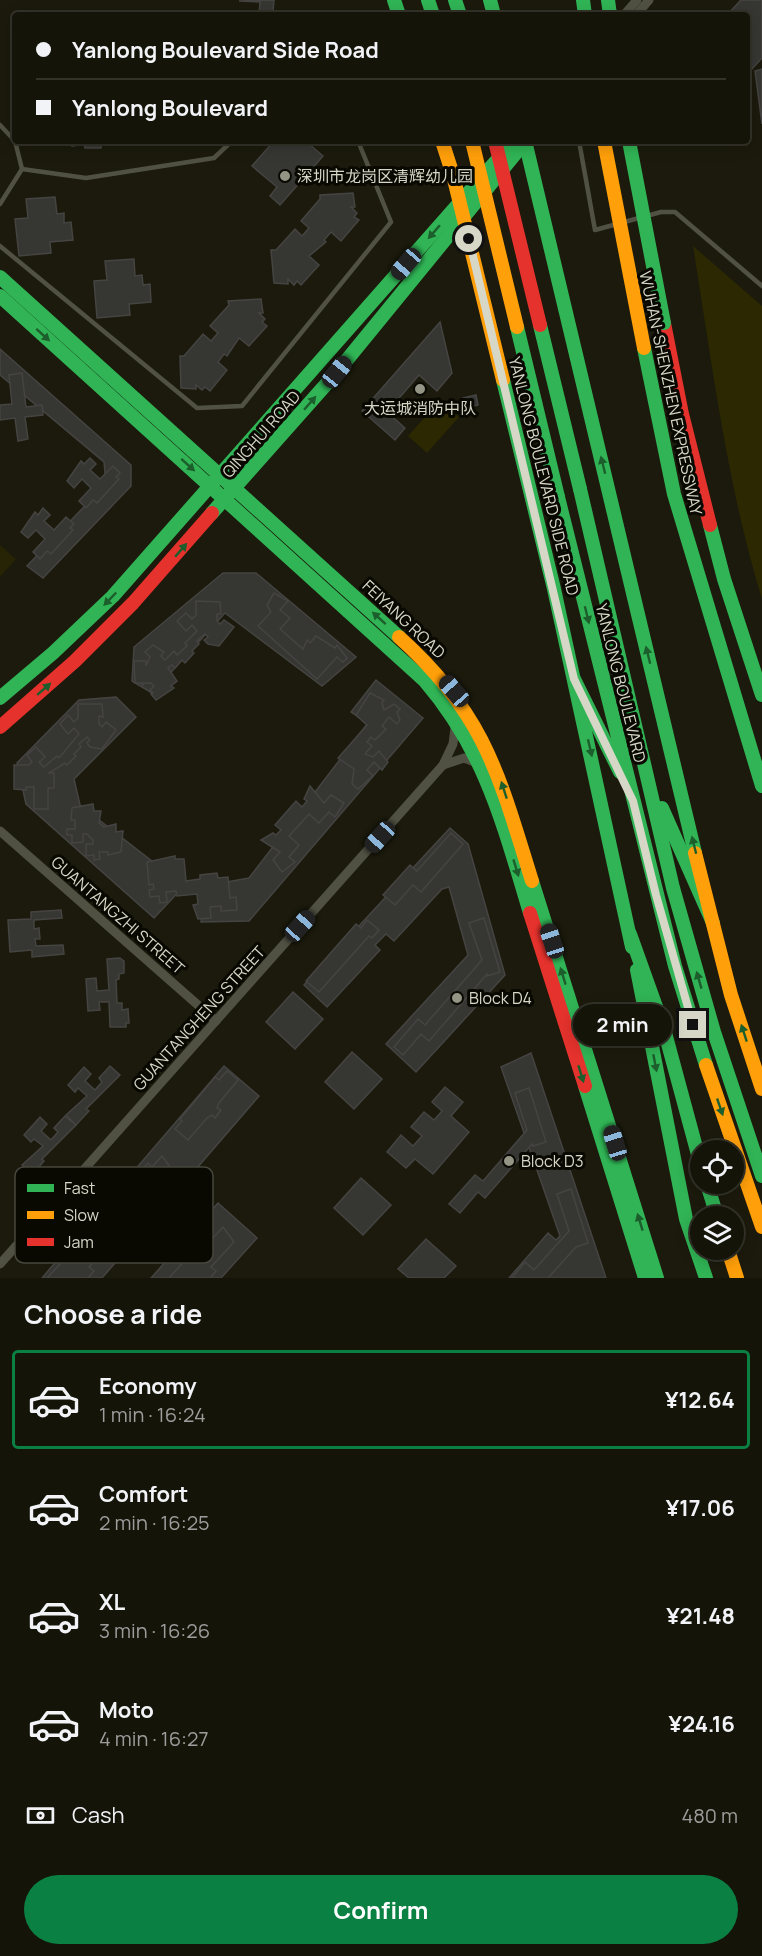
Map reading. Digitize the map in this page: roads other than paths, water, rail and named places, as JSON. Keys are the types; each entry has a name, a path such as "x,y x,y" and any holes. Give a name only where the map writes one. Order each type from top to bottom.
{"main road":[{"name":"YANLONG BOULEVARD SIDE ROAD","path":"443,144 464,217 574,679 630,933 686,1219 706,1278"},
{"name":"YANLONG BOULEVARD","path":"473,144 656,895 693,1025 762,1227"},
{"name":"YANLONG BOULEVARD","path":"496,144 580,489 644,769 694,964 762,1176"},
{"name":"QINGHUI ROAD","path":"0,698 92,616 216,481 460,202 519,144"},
{"name":"QINGHUI ROAD","path":"0,727 106,632 230,494 337,372 464,217 520,144"},
{"path":"523,144 731,995 762,1089"},
{"name":"WUHAN-SHENZHEN EXPRESSWAY","path":"605,144 674,494 762,786"},
{"name":"WUHAN-SHENZHEN EXPRESSWAY","path":"630,144 682,414 724,579 762,694"},
{"name":"FEIYANG ROAD","path":"0,278 411,666 456,718 482,765 645,1278"},
{"name":"FEIYANG ROAD","path":"0,296 216,481"},
{"name":"FEIYANG ROAD","path":"230,494 425,660 454,691 477,725 502,784 657,1278"},
{"path":"574,679 633,801"},
{"path":"644,769 713,923"},
{"path":"630,933 664,1029 694,1140"},
{"path":"731,1260 737,1278"}],"street":[{"path":"627,12 637,0"},
{"path":"639,12 649,0"},
{"name":"GUANTANGHENG STREET","path":"86,1167 443,765 453,744 456,718"},
{"path":"443,765 464,758 482,765"},
{"name":"GUANTANGZHI STREET","path":"0,831 216,1021"},
{"name":"GUANTANGHENG STREET","path":"0,1264 15,1247"}],"lane":[{"path":"0,125 12,138"},
{"path":"0,204 22,169 16,144"},
{"path":"22,169 86,178 214,159 229,144"},
{"path":"0,246 197,408 242,406 391,222 359,144"},
{"path":"580,144 595,230 662,212 675,212 762,286"}],"place":[{"name":"深圳市龙岗区清辉幼儿园","path":"285,176"},
{"name":"大运城消防中队","path":"420,389"},
{"name":"Block D4","path":"457,998"},
{"name":"Block D3","path":"509,1161"}]}
